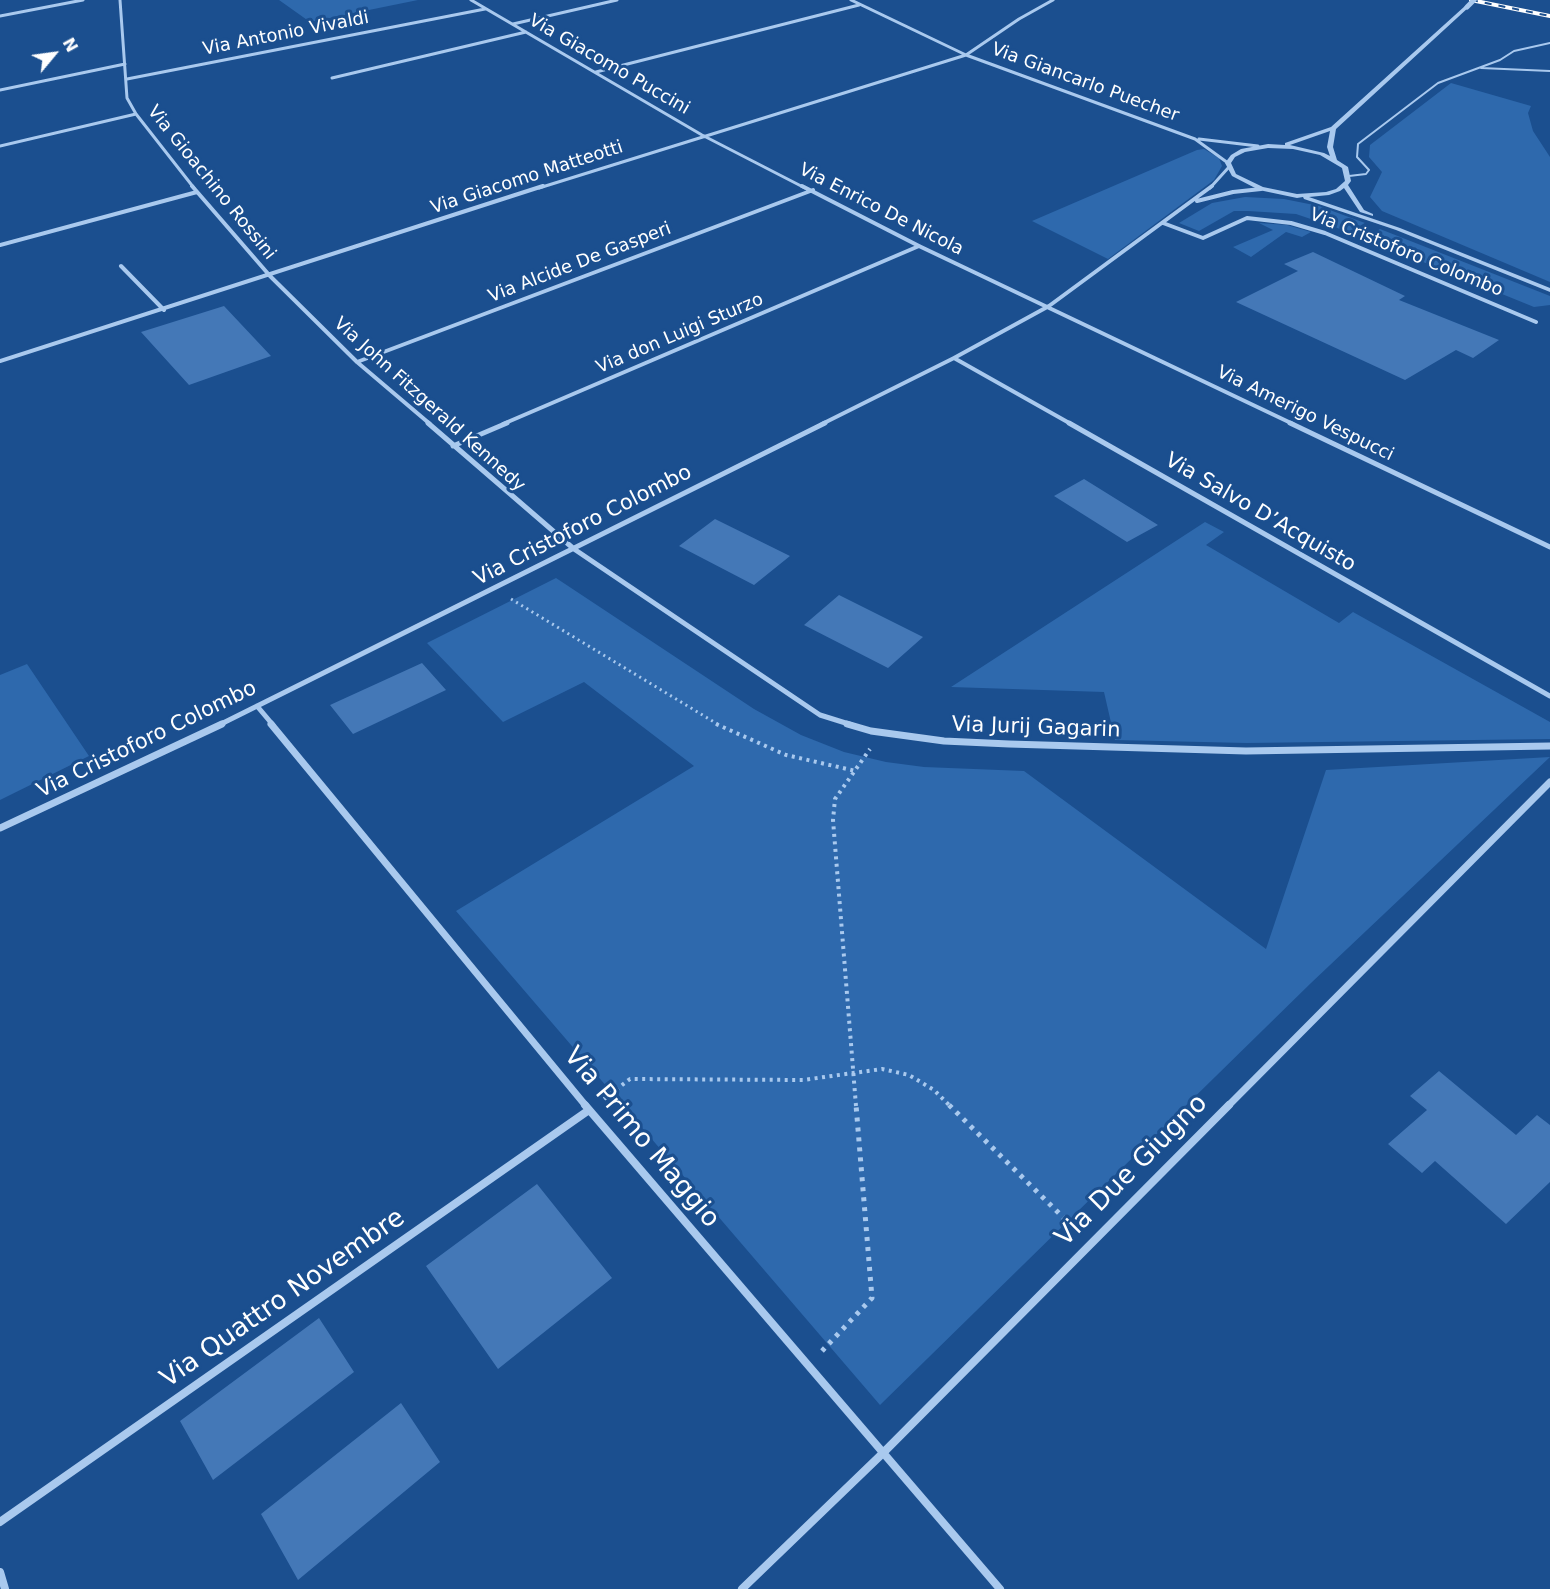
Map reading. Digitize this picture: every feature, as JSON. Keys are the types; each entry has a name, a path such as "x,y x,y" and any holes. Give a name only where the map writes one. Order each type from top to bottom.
{"street":[{"path":"0,16 83,0"},
{"name":"Via Gioachino Rossini","path":"120,0 127,98 136,114 197,192 270,276"},
{"name":"Via Giacomo Puccini","path":"471,0 702,135"},
{"path":"512,24 617,0"},
{"name":"Via Giancarlo Puecher","path":"851,0 966,55 1196,139 1258,146"},
{"name":"Via Giacomo Matteotti","path":"0,362 702,135 966,55 1019,19 1053,0"},
{"path":"1278,146 1333,128 1474,0"},
{"path":"596,72 861,4"},
{"name":"Via Antonio Vivaldi","path":"127,80 486,9"},
{"path":"332,78 527,32"},
{"path":"0,90 125,64"},
{"path":"0,146 136,114"},
{"path":"1333,128 1330,147 1334,159"},
{"name":"Via Enrico De Nicola","path":"702,135 919,246 1049,306"},
{"name":"Via Giancarlo Puecher","path":"1196,139 1228,165"},
{"path":"1297,196 1326,194 1345,185 1349,176 1334,159 1308,150 1278,146 1258,146 1243,150 1233,156 1228,165 1245,183 1261,189 1297,196 1398,229 1550,290"},
{"name":"Via Cristoforo Colombo","path":"0,828 257,706 495,589 954,358 1049,306 1193,202 1220,179 1228,165"},
{"path":"1345,185 1362,211 1398,229"},
{"name":"Via Cristoforo Colombo","path":"1193,202 1233,192 1261,189"},
{"name":"Via Alcide De Gasperi","path":"357,362 813,190"},
{"path":"0,245 197,192"},
{"name":"Via Cristoforo Colombo","path":"1162,223 1203,238 1247,218 1291,223 1325,233 1536,322"},
{"name":"Via don Luigi Sturzo","path":"453,446 919,246"},
{"path":"121,266 164,310"},
{"name":"Via John Fitzgerald Kennedy","path":"270,276 357,362 574,549"},
{"name":"Via Amerigo Vespucci","path":"1049,306 1550,547"},
{"name":"Via Salvo D’Acquisto","path":"954,358 1550,696"},
{"name":"Via Jurij Gagarin","path":"574,549 820,715 871,731 944,741 1246,751 1550,746"},
{"name":"Via Primo Maggio","path":"257,706 588,1110 1000,1589"},
{"name":"Via Due Giugno","path":"742,1589 882,1454 1550,782"},
{"name":"Via Quattro Novembre","path":"0,1521 588,1110"},
{"path":"0,1572 5,1589"}],"lane":[{"path":"1349,176 1366,174 1369,170 1358,157 1358,144 1438,83 1500,60 1514,51 1550,43"},
{"path":"1475,68 1550,71"}],"path":[{"path":"495,589 727,730 786,755 856,771"},
{"path":"807,1366 872,1298 833,820 835,799 870,750 871,731"},
{"path":"588,1110 630,1079 803,1080 882,1069 909,1075 934,1090 1090,1243"}],"shaded area":[{"path":"279,0 418,0 310,22"},
{"path":"1451,83 1531,106 1528,113 1533,131 1550,157 1550,282 1382,211 1370,197 1382,172 1369,157 1370,145"},
{"path":"1204,149 1219,158 1222,166 1214,180 1108,259 1032,221 1197,150"},
{"path":"1245,197 1284,199 1319,206 1365,223 1349,232 1296,214 1234,211 1199,231 1179,223 1212,203"},
{"path":"1259,223 1287,225 1311,232 1302,237 1286,232 1251,257 1233,247 1273,230"},
{"path":"1380,229 1550,296 1550,305 1534,307 1364,238"},
{"path":"1205,522 1224,532 1206,545 1339,623 1353,612 1550,722 1550,739 1247,743 1115,740 1104,692 951,687"},
{"path":"556,578 754,709 801,735 844,752 886,762 924,767 1024,771 1266,949 1326,770 1550,757 1311,983 880,1405 456,911 694,766 584,682 503,722 427,643"},
{"path":"27,664 89,756 0,800 0,675"}],"building":[{"path":"1313,252 1405,296 1399,300 1499,340 1473,358 1456,350 1405,380 1236,302 1298,271 1284,264"},
{"path":"224,306 271,356 189,385 141,332"},
{"path":"1084,479 1158,525 1127,542 1054,496"},
{"path":"715,519 790,556 754,585 679,546"},
{"path":"839,595 923,637 888,668 804,625"},
{"path":"422,663 446,690 353,734 330,705"},
{"path":"1439,1071 1516,1135 1537,1115 1550,1125 1550,1182 1506,1224 1435,1161 1422,1173 1388,1144 1427,1110 1410,1096"},
{"path":"537,1184 612,1278 498,1369 426,1266"},
{"path":"319,1318 354,1372 213,1480 180,1421"},
{"path":"401,1403 440,1462 298,1580 261,1514"}],"railway":[{"path":"1471,0 1550,16"}]}
